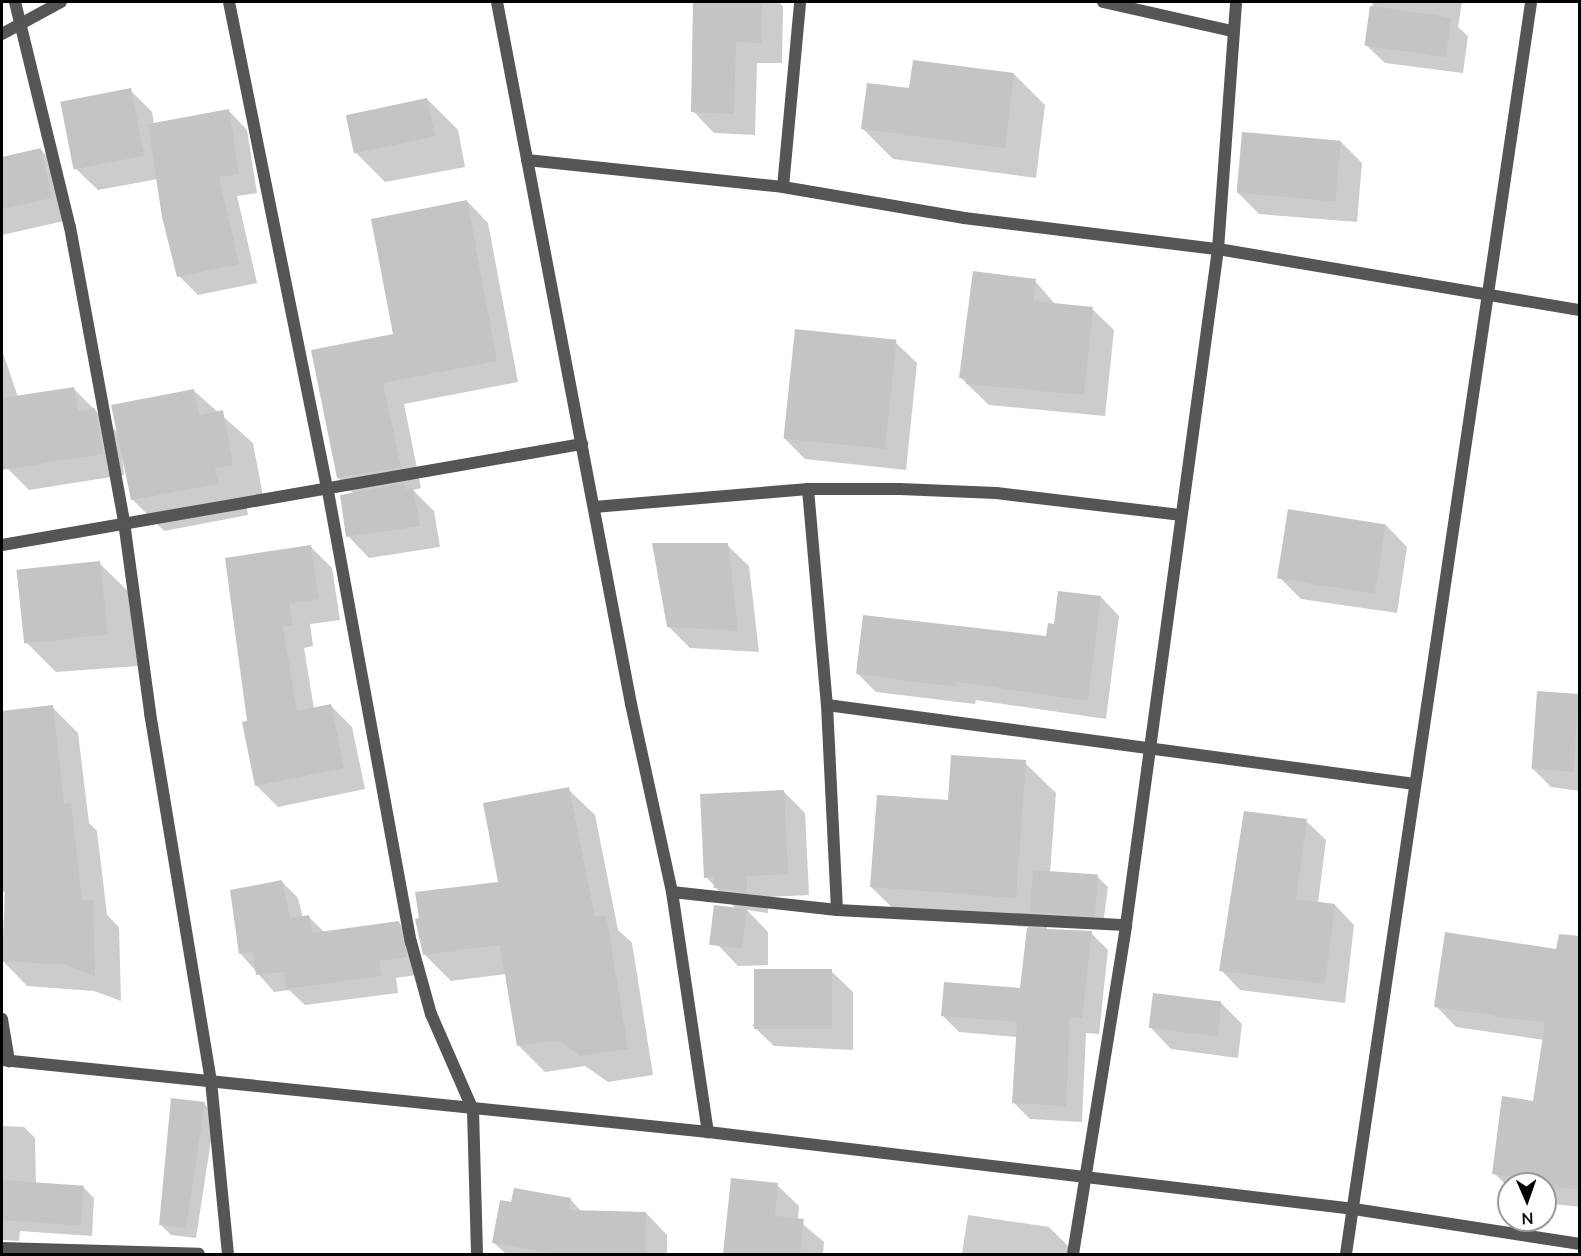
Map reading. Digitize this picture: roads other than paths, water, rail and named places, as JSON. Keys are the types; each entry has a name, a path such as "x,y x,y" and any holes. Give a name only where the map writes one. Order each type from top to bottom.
{"street":[{"path":"15,2 70,227 124,522 150,713 211,1081 228,1254"},
{"path":"2,34 20,22 61,2"},
{"path":"229,2 327,486 411,942 432,1014 473,1110 477,1254"},
{"path":"497,2 594,507 672,892 708,1132"},
{"path":"783,187 800,2"},
{"path":"1103,2 1232,31"},
{"path":"1073,1254 1126,925 1218,249 1232,31 1236,2"},
{"path":"1347,1254 1531,2"},
{"path":"527,160 783,187 964,218 1218,249 1486,296 1580,310"},
{"path":"2,545 327,486 582,444"},
{"path":"594,507 808,489 996,494 1180,515"},
{"path":"808,489 827,705 837,909"},
{"path":"827,705 1415,784"},
{"path":"672,892 837,909 1126,925"},
{"path":"2,1019 5,1060 473,1110 708,1132 1085,1179 1354,1209 1580,1244"},
{"path":"2,1248 199,1254"}]}
